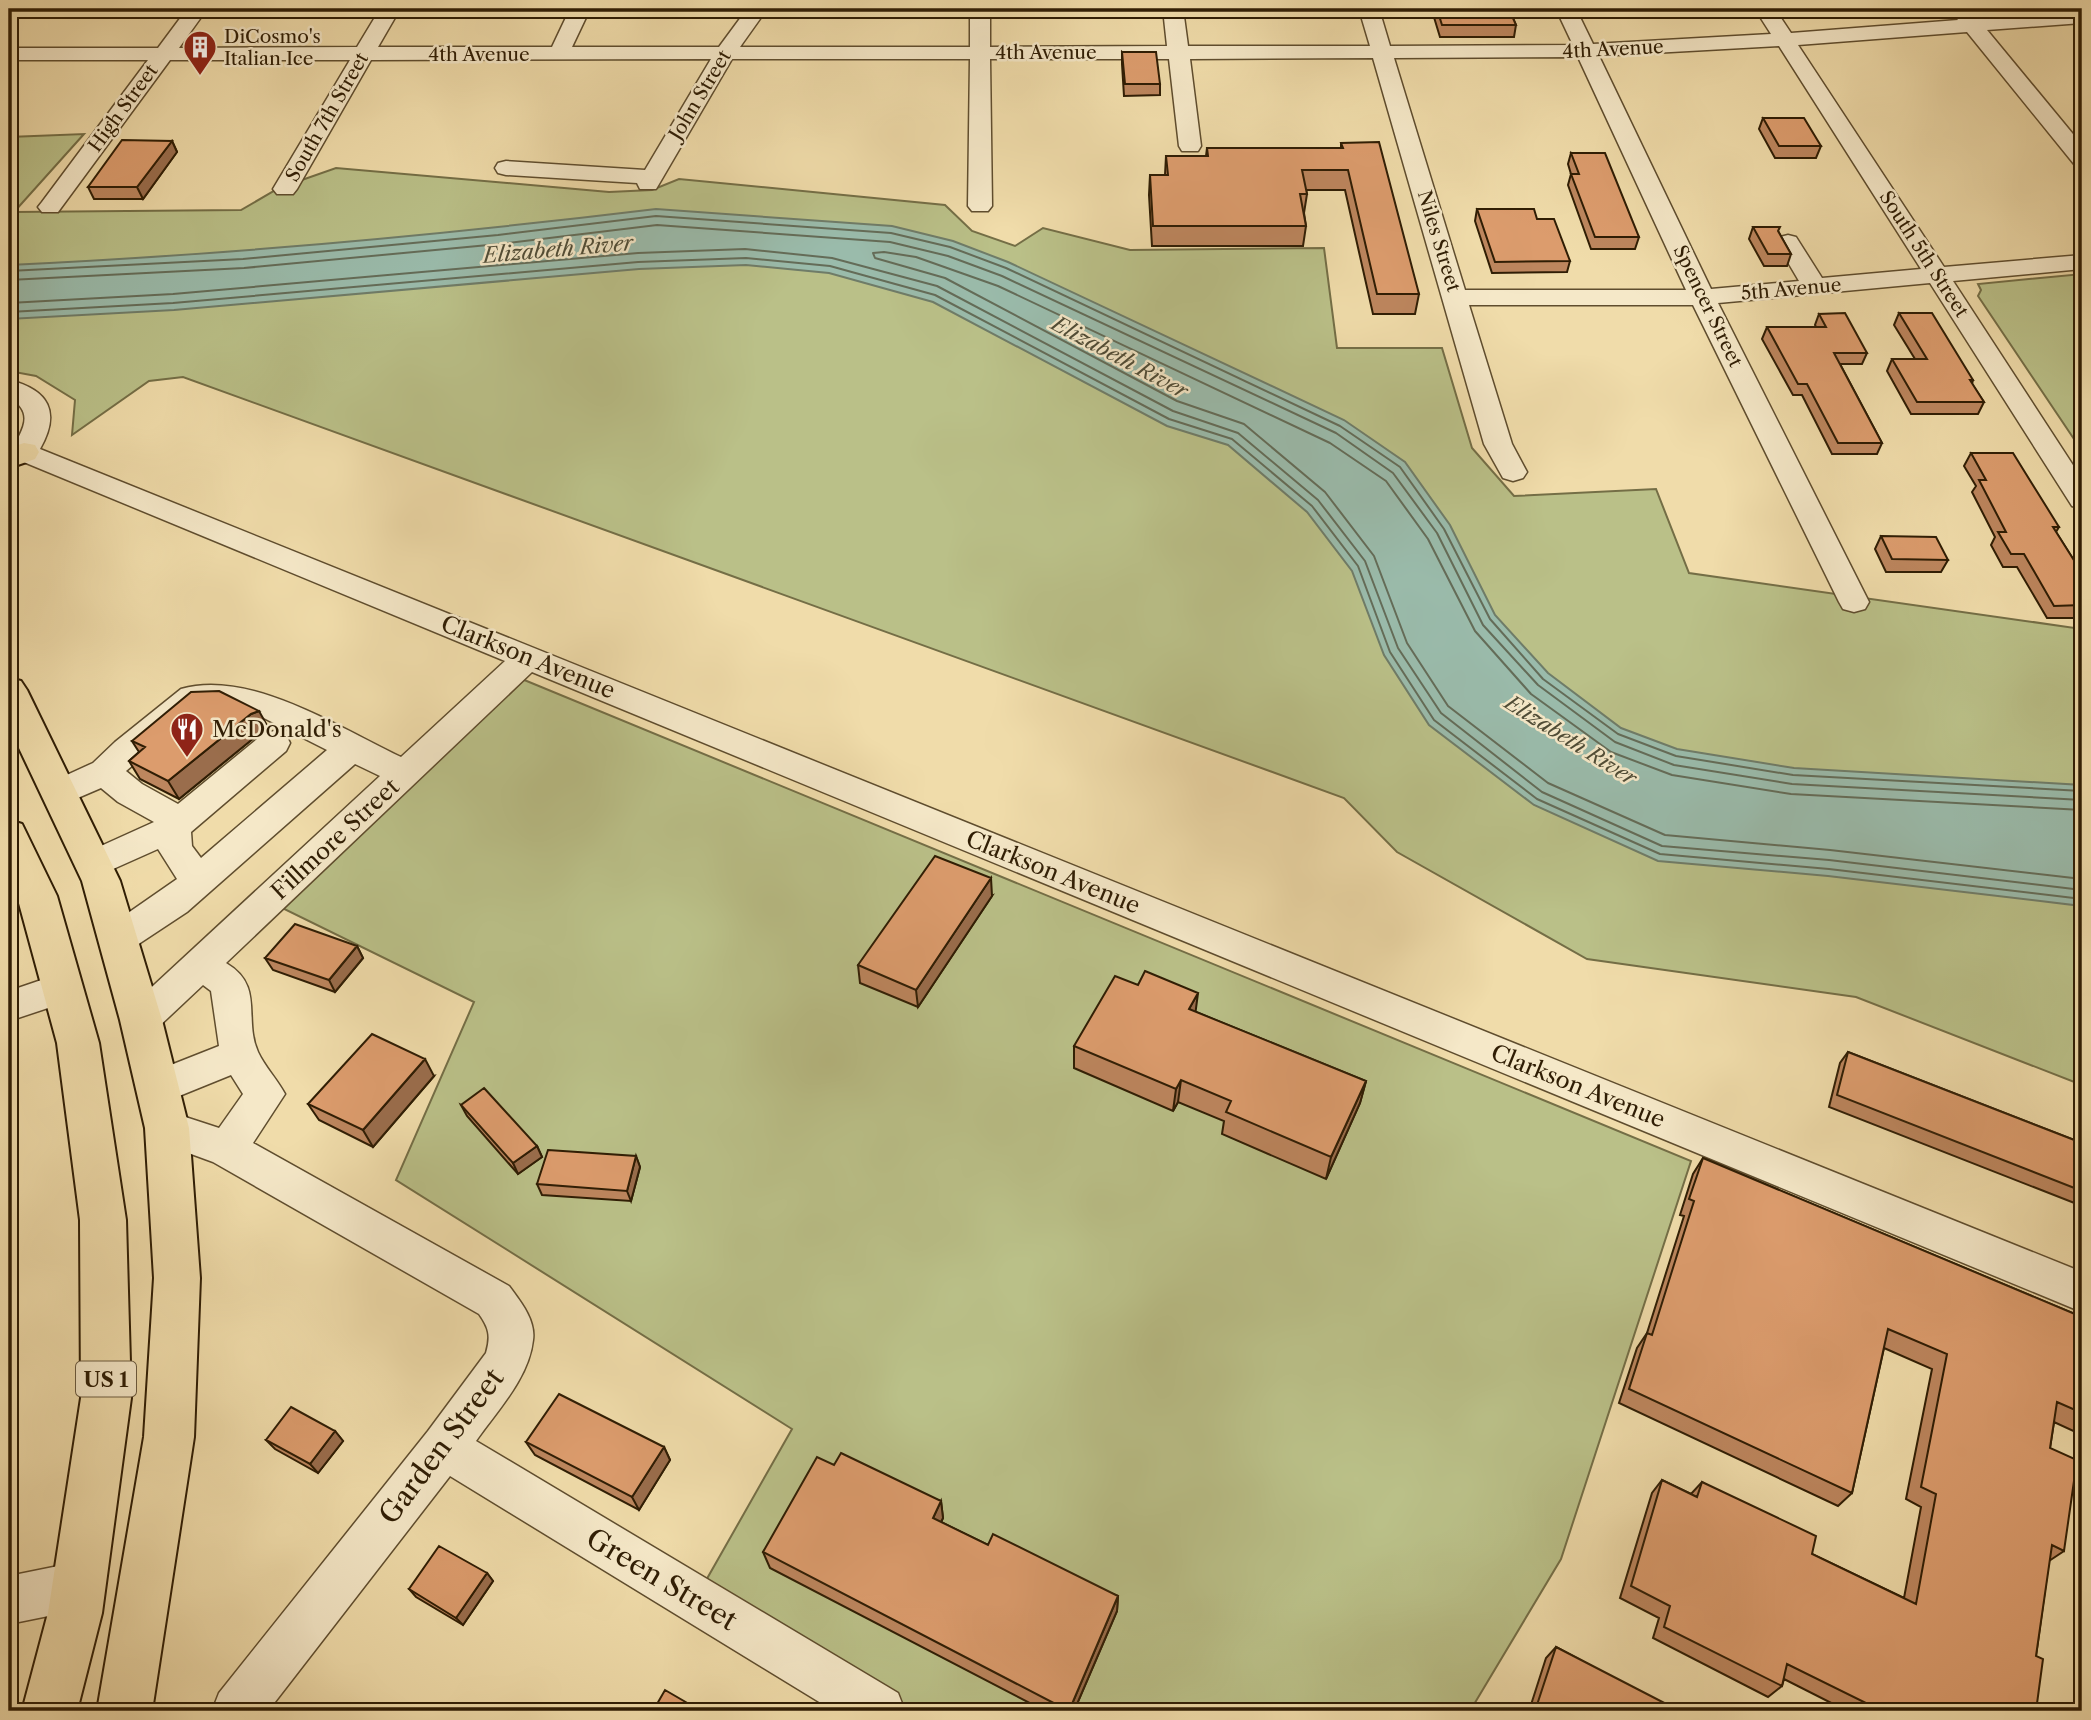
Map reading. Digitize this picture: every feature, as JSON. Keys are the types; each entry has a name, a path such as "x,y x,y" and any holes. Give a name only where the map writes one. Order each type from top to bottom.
{"highway":[{"path":"9,690 93,865 141,1020 162,1108 177,1278 169,1437 125,1711"},
{"name":"US 1","path":"9,834 37,896 78,1043 103,1220 106,1398 75,1612 50,1711"}],"street":[{"name":"High Street","path":"50,207 197,9"},
{"name":"South 7th Street","path":"285,189 390,9"},
{"path":"559,54 580,9"},
{"name":"John Street","path":"506,169 650,180 724,53 757,9"},
{"path":"980,9 980,206"},
{"path":"1173,9 1190,146"},
{"name":"Niles Street","path":"1368,9 1498,444 1513,472"},
{"name":"Spencer Street","path":"1566,9 1702,297 1854,602"},
{"name":"South 5th Street","path":"1765,9 2082,500"},
{"name":"4th Avenue","path":"9,54 1586,52 1785,40 1965,17 2082,17"},
{"path":"1965,17 2082,159"},
{"path":"1788,242 1815,288"},
{"name":"5th Avenue","path":"1456,298 1702,297 2082,262"},
{"path":"9,388 32,399 39,414 36,430 16,456"},
{"name":"Clarkson Avenue","path":"16,456 529,657 2082,1292"},
{"name":"Fillmore Street","path":"141,1020 529,657"},
{"path":"59,793 105,772 127,750 192,697 233,696 256,701 405,774"},
{"path":"93,865 174,827 274,743"},
{"path":"117,939 174,902 352,747"},
{"path":"105,772 130,793 165,811 174,827 175,849 198,881"},
{"path":"200,965 229,983 239,1055 265,1094 228,1149"},
{"path":"9,1006 62,988"},
{"path":"162,1108 239,1055"},
{"name":"Garden Street","path":"162,1108 228,1149 495,1300 508,1319 512,1339 504,1364 444,1447 237,1711"},
{"name":"Green Street","path":"444,1447 880,1711"},
{"path":"9,1600 78,1586"}],"green space":[{"path":"84,134 14,212 241,210 279,188 336,168 609,192 652,190 679,179 945,205 972,231 1015,246 1043,228 1130,250 1324,248 1337,348 1442,348 1472,448 1514,496 1656,489 1689,573 2082,629 2082,1085 1856,997 1587,959 1397,852 1344,798 183,377 149,381 72,435 75,400 36,376 9,371 9,137"},
{"path":"2082,274 2082,451 1978,296 1981,290 1978,284"},
{"path":"517,677 1691,1161 1561,1559 1470,1711 902,1711 700,1591 792,1429 396,1180 474,1002 272,903"}],"water":[{"name":"Elizabeth River","path":"656,209 892,226 953,241 1008,262 1344,420 1405,462 1450,525 1495,615 1548,673 1621,728 1677,749 1794,768 2082,785 2082,906 1828,876 1658,861 1534,805 1429,725 1384,655 1352,571 1307,512 1228,445 1167,426 933,302 829,273 746,265 639,269 174,310 9,319 9,265 333,243"}],"building":[{"path":"1437,9 1509,9 1516,25 1442,25"},
{"path":"1122,52 1156,52 1160,84 1125,84"},
{"path":"1763,118 1804,118 1821,146 1779,146"},
{"path":"122,140 172,141 137,187 88,187"},
{"path":"1379,142 1419,294 1377,294 1348,170 1302,170 1307,194 1300,194 1306,226 1153,226 1150,175 1168,175 1166,156 1208,156 1207,148 1343,148 1341,143"},
{"path":"1571,153 1605,153 1639,237 1595,237 1571,174 1579,174"},
{"path":"1477,209 1534,209 1537,219 1554,219 1570,261 1495,262"},
{"path":"1753,227 1780,227 1778,231 1791,254 1768,254"},
{"path":"1845,313 1867,353 1834,353 1882,443 1838,443 1807,384 1798,384 1767,327 1826,327 1819,314"},
{"path":"1899,313 1932,313 1984,402 1917,402 1892,359 1927,359"},
{"path":"1971,453 2013,453 2059,527 2053,527 2082,573 2082,605 2054,606 2024,554 2011,554 1998,532 2006,532 1979,480 1986,480"},
{"path":"1881,536 1936,537 1948,560 1892,559"},
{"path":"219,691 259,711 251,714 168,781 129,761 145,747 132,741 191,692"},
{"path":"935,856 991,878 916,990 858,965"},
{"path":"295,924 357,946 329,980 265,958"},
{"path":"1145,971 1198,993 1189,1009 1366,1081 1331,1157 1226,1112 1231,1101 1181,1080 1176,1089 1074,1046 1115,976 1138,985"},
{"path":"372,1034 425,1059 363,1130 308,1104"},
{"path":"1848,1052 2082,1143 2082,1191 1837,1095"},
{"path":"484,1088 537,1146 513,1163 461,1105"},
{"path":"548,1150 636,1156 627,1191 537,1184"},
{"path":"1703,1158 2082,1317 2082,1413 2057,1402 2050,1448 2077,1460 2064,1551 2052,1545 2036,1656 2043,1659 2036,1711 1882,1711 1787,1664 1782,1686 1664,1627 1670,1606 1631,1586 1662,1480 1697,1497 1702,1482 1816,1536 1812,1554 1916,1604 1936,1494 1921,1487 1947,1354 1888,1329 1852,1493 1629,1389 1647,1333 1652,1335 1694,1201 1689,1199"},
{"path":"559,1394 664,1447 632,1497 526,1442"},
{"path":"291,1407 335,1431 310,1464 266,1440"},
{"path":"841,1453 941,1501 933,1518 988,1545 993,1534 1118,1596 1069,1711 763,1552 817,1457 834,1465"},
{"path":"439,1546 487,1573 456,1618 409,1589"},
{"path":"1556,1647 1676,1709 1675,1711 1535,1711"},
{"path":"665,1690 701,1711 653,1711"}],"place":[{"name":"DiCosmo's Italian Ice","path":"200,77"},
{"name":"McDonald's","path":"187,759"}]}
